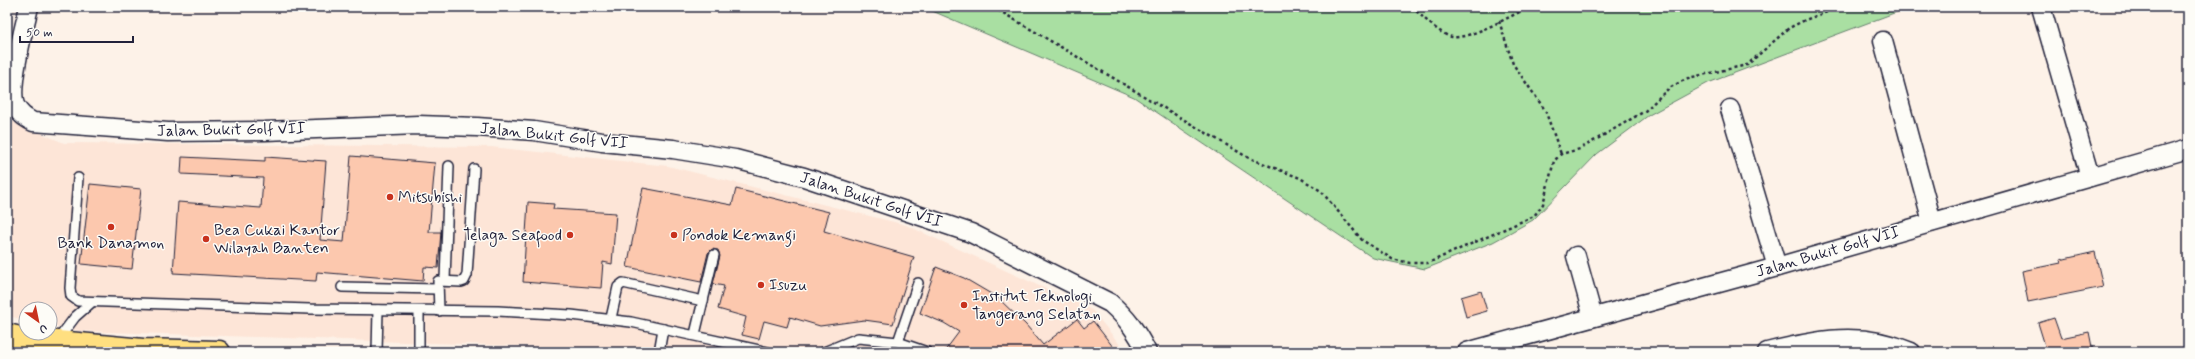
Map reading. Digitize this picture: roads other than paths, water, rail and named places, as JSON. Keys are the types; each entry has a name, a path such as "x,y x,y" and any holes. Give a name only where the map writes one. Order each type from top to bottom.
{"main road":[{"path":"7,335 57,342 143,350 220,352"}],"street":[{"name":"Jalan Bukit Golf VII","path":"29,7 16,62 15,105 22,116 33,122 168,132 264,131 418,125 477,127 534,131 602,142 673,149 735,159 804,177 971,233 1110,303 1126,317 1137,331 1147,352"},
{"path":"2041,7 2090,177"},
{"path":"1883,41 1932,222"},
{"path":"1730,109 1777,266"},
{"name":"Jalan Bukit Golf VII","path":"1467,352 1500,348 1593,317 2188,149"},
{"path":"1576,256 1593,317"},
{"path":"1767,352 1813,341 1843,337 1887,344 1911,352"}],"lane":[{"path":"446,280 449,166"},
{"path":"439,311 437,290 438,281 446,280 461,282 464,281 467,275 474,168"},
{"path":"78,178 70,288 71,296 78,301 419,311 505,311 611,318 695,334 768,352"},
{"path":"695,334 714,255"},
{"path":"611,318 618,287 623,283 703,300"},
{"path":"898,342 918,283"},
{"path":"342,288 437,290"},
{"path":"57,342 75,317 92,302"},
{"path":"377,352 378,310"},
{"path":"419,311 419,352"},
{"path":"659,352 663,329"},
{"path":"824,352 858,338 898,342 927,352"}],"place":[{"name":"Mitsubishi","path":"390,197"},
{"name":"Bank Danamon","path":"111,227"},
{"name":"Telaga Seafood","path":"570,235"},
{"name":"Pondok Kemangi","path":"674,235"},
{"name":"Bea Cukai Kantor Wilayah Banten","path":"206,239"},
{"name":"Isuzu","path":"761,285"},
{"name":"Institut Teknologi Tangerang Selatan","path":"964,305"}]}
